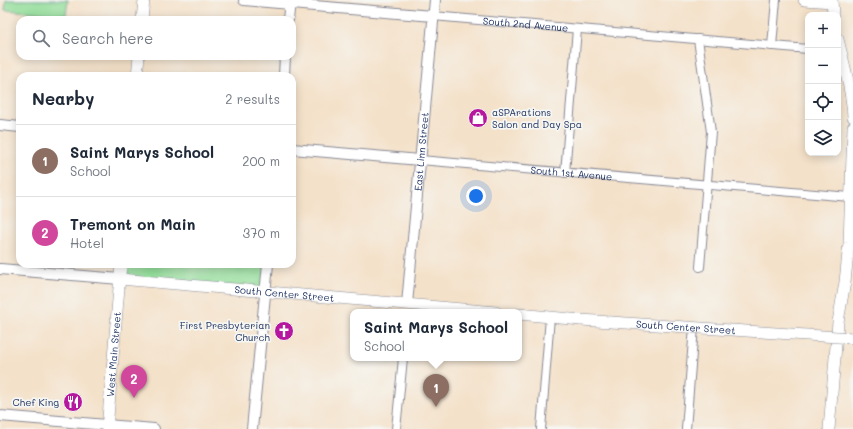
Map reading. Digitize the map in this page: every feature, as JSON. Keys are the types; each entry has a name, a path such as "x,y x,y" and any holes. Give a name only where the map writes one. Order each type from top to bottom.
{"main road":[{"path":"142,16 144,0"},
{"path":"804,0 832,1 834,12"},
{"path":"841,56 849,85 853,117"},
{"path":"137,72 139,60"},
{"path":"829,429 838,322 845,282 849,243 853,126"},
{"name":"West Main Street","path":"107,427 121,268"},
{"name":"South Center Street","path":"120,279 429,309"},
{"name":"South Center Street","path":"522,314 581,320 853,338"}],"street":[{"name":"South 2nd Avenue","path":"244,0 290,2 805,49"},
{"name":"East Linn Street","path":"407,308 435,0"},
{"path":"772,46 776,0"},
{"path":"288,16 290,2"},
{"path":"565,173 578,29"},
{"path":"698,39 711,132 700,267"},
{"path":"284,72 285,60"},
{"path":"0,125 16,127"},
{"name":"South 1st Avenue","path":"296,149 850,197"},
{"path":"252,429 268,268"},
{"path":"0,269 120,279"},
{"path":"541,429 550,317"},
{"path":"686,429 694,328"},
{"path":"396,429 403,361"},
{"path":"0,416 107,427 154,429"}],"green space":[{"path":"6,0 68,0 66,15 5,10"},
{"path":"121,268 268,268 266,292 120,279"}],"place":[{"name":"aSPArations Salon and Day Spa","path":"478,118"},
{"name":"First Presbyterian Church","path":"284,331"},
{"name":"Tremont on Main","path":"134,398"},
{"name":"Chef King","path":"73,402"},
{"name":"Saint Marys School","path":"436,407"}]}
